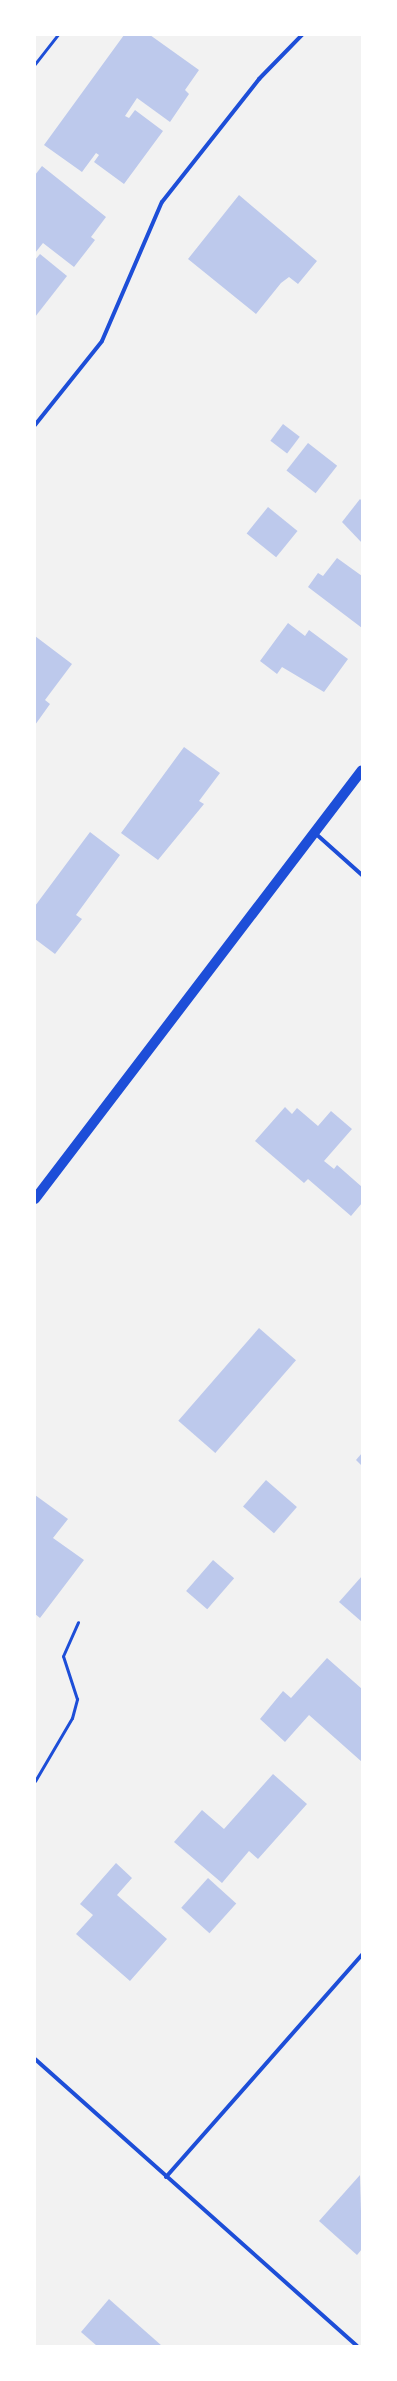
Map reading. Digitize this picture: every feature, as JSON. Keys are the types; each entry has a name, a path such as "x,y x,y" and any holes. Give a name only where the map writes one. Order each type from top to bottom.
{"main road":[{"path":"35,1200 362,770"}],"street":[{"path":"35,426 102,341 162,202 259,79 302,35"},
{"path":"314,833 362,875"},
{"path":"166,2177 362,1955"},
{"path":"35,2059 357,2346"}],"lane":[{"path":"35,1781 72,1718 77,1699 63,1656 78,1622"}],"path":[{"path":"35,64 58,35"}],"building":[{"path":"124,35 150,35 199,70 185,90 189,94 170,122 137,98 125,116 129,118 135,110 163,131 124,184 94,162 99,155 96,153 82,172 44,145"},
{"path":"42,166 106,217 91,237 95,240 74,267 43,243 35,253 35,175"},
{"path":"239,195 317,261 298,284 289,277 281,283 256,314 188,259"},
{"path":"40,254 67,276 35,317 35,260"},
{"path":"283,424 300,437 287,453 270,441"},
{"path":"308,443 337,466 316,493 286,471"},
{"path":"360,499 362,501 362,543 342,522"},
{"path":"268,507 298,531 276,557 247,533"},
{"path":"337,558 362,576 362,628 308,587 318,573 323,576"},
{"path":"288,623 305,636 309,630 348,659 324,692 282,667 277,674 260,661"},
{"path":"35,636 72,664 45,700 50,704 35,725"},
{"path":"184,747 220,773 199,801 204,804 158,860 121,833"},
{"path":"90,832 120,855 76,915 82,919 55,954 35,939 35,906"},
{"path":"285,1107 292,1114 297,1108 318,1126 331,1111 352,1129 324,1161 334,1169 337,1165 362,1187 362,1203 351,1216 308,1179 304,1183 255,1141"},
{"path":"259,1328 296,1360 215,1453 178,1421"},
{"path":"362,1453 362,1466 356,1460"},
{"path":"266,1480 297,1507 274,1533 243,1506"},
{"path":"35,1495 68,1519 53,1538 84,1560 40,1618 35,1614"},
{"path":"213,1560 234,1578 207,1609 186,1591"},
{"path":"362,1576 362,1622 339,1602"},
{"path":"327,1658 362,1689 362,1762 309,1715 285,1742 260,1719 283,1691 291,1698"},
{"path":"273,1774 307,1804 258,1859 249,1851 222,1883 174,1842 202,1810 224,1829"},
{"path":"116,1863 132,1878 117,1895 167,1939 130,1981 76,1934 93,1915 80,1904"},
{"path":"208,1878 236,1903 209,1933 181,1908"},
{"path":"360,2175 362,2249 357,2255 319,2221"},
{"path":"109,2299 162,2346 97,2346 81,2332"}]}
